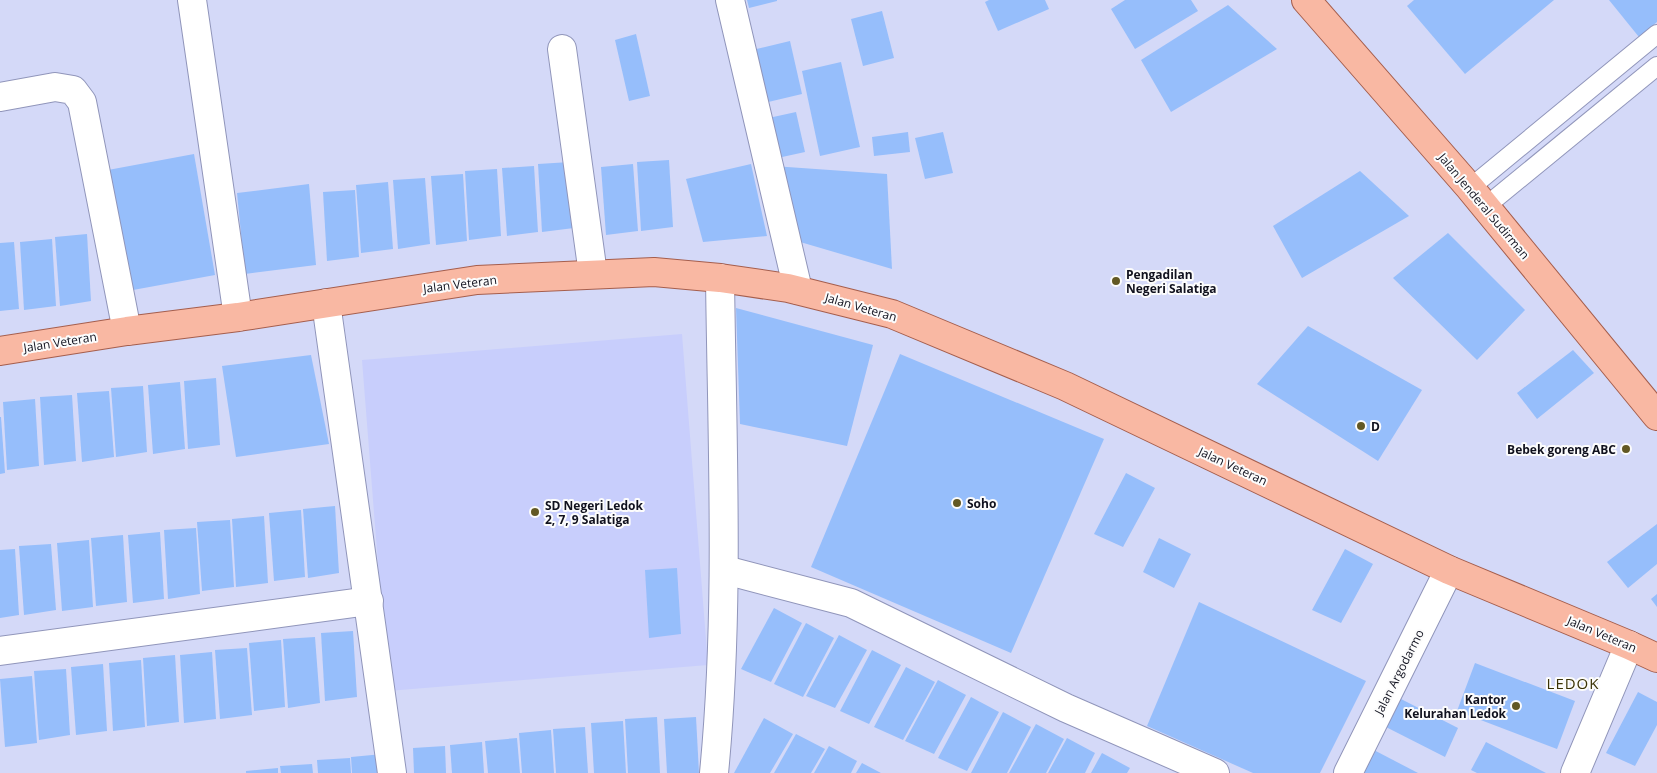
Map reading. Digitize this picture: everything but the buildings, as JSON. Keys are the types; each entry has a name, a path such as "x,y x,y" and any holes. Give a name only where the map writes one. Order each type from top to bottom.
{"main road":[{"name":"Jalan Jenderal Sudirman","path":"1306,0 1477,197 1657,416"},
{"name":"Jalan Veteran","path":"0,351 477,280 654,272 720,278 798,290 892,314 1065,386 1450,570 1657,658"}],"street":[{"path":"192,0 238,317"},
{"path":"730,0 798,290"},
{"path":"562,49 593,274"},
{"path":"0,97 55,87 73,90 82,102 127,331"},
{"path":"714,773 722,693 724,570 720,278"},
{"path":"326,303 392,773"},
{"path":"724,570 851,603 1066,708 1214,773"},
{"name":"Jalan Argodarmo","path":"1348,773 1450,570"},
{"path":"0,651 369,601"},
{"path":"1575,773 1629,645"}],"lane":[{"path":"1477,197 1657,34"},
{"path":"1477,197 1657,66"}],"shaded area":[{"name":"SD Negeri Ledok 2, 7, 9 Salatiga","path":"682,334 708,665 388,691 362,360"}],"place":[{"name":"Pengadilan Negeri Salatiga","path":"1116,281"},
{"name":"D","path":"1361,426"},
{"name":"Bebek goreng ABC","path":"1626,449"},
{"name":"Soho","path":"957,503"},
{"name":"SD Negeri Ledok 2, 7, 9 Salatiga","path":"535,512"},
{"name":"Kantor Kelurahan Ledok","path":"1516,706"}],"district":[{"name":"LEDOK","path":"1573,683"}]}
